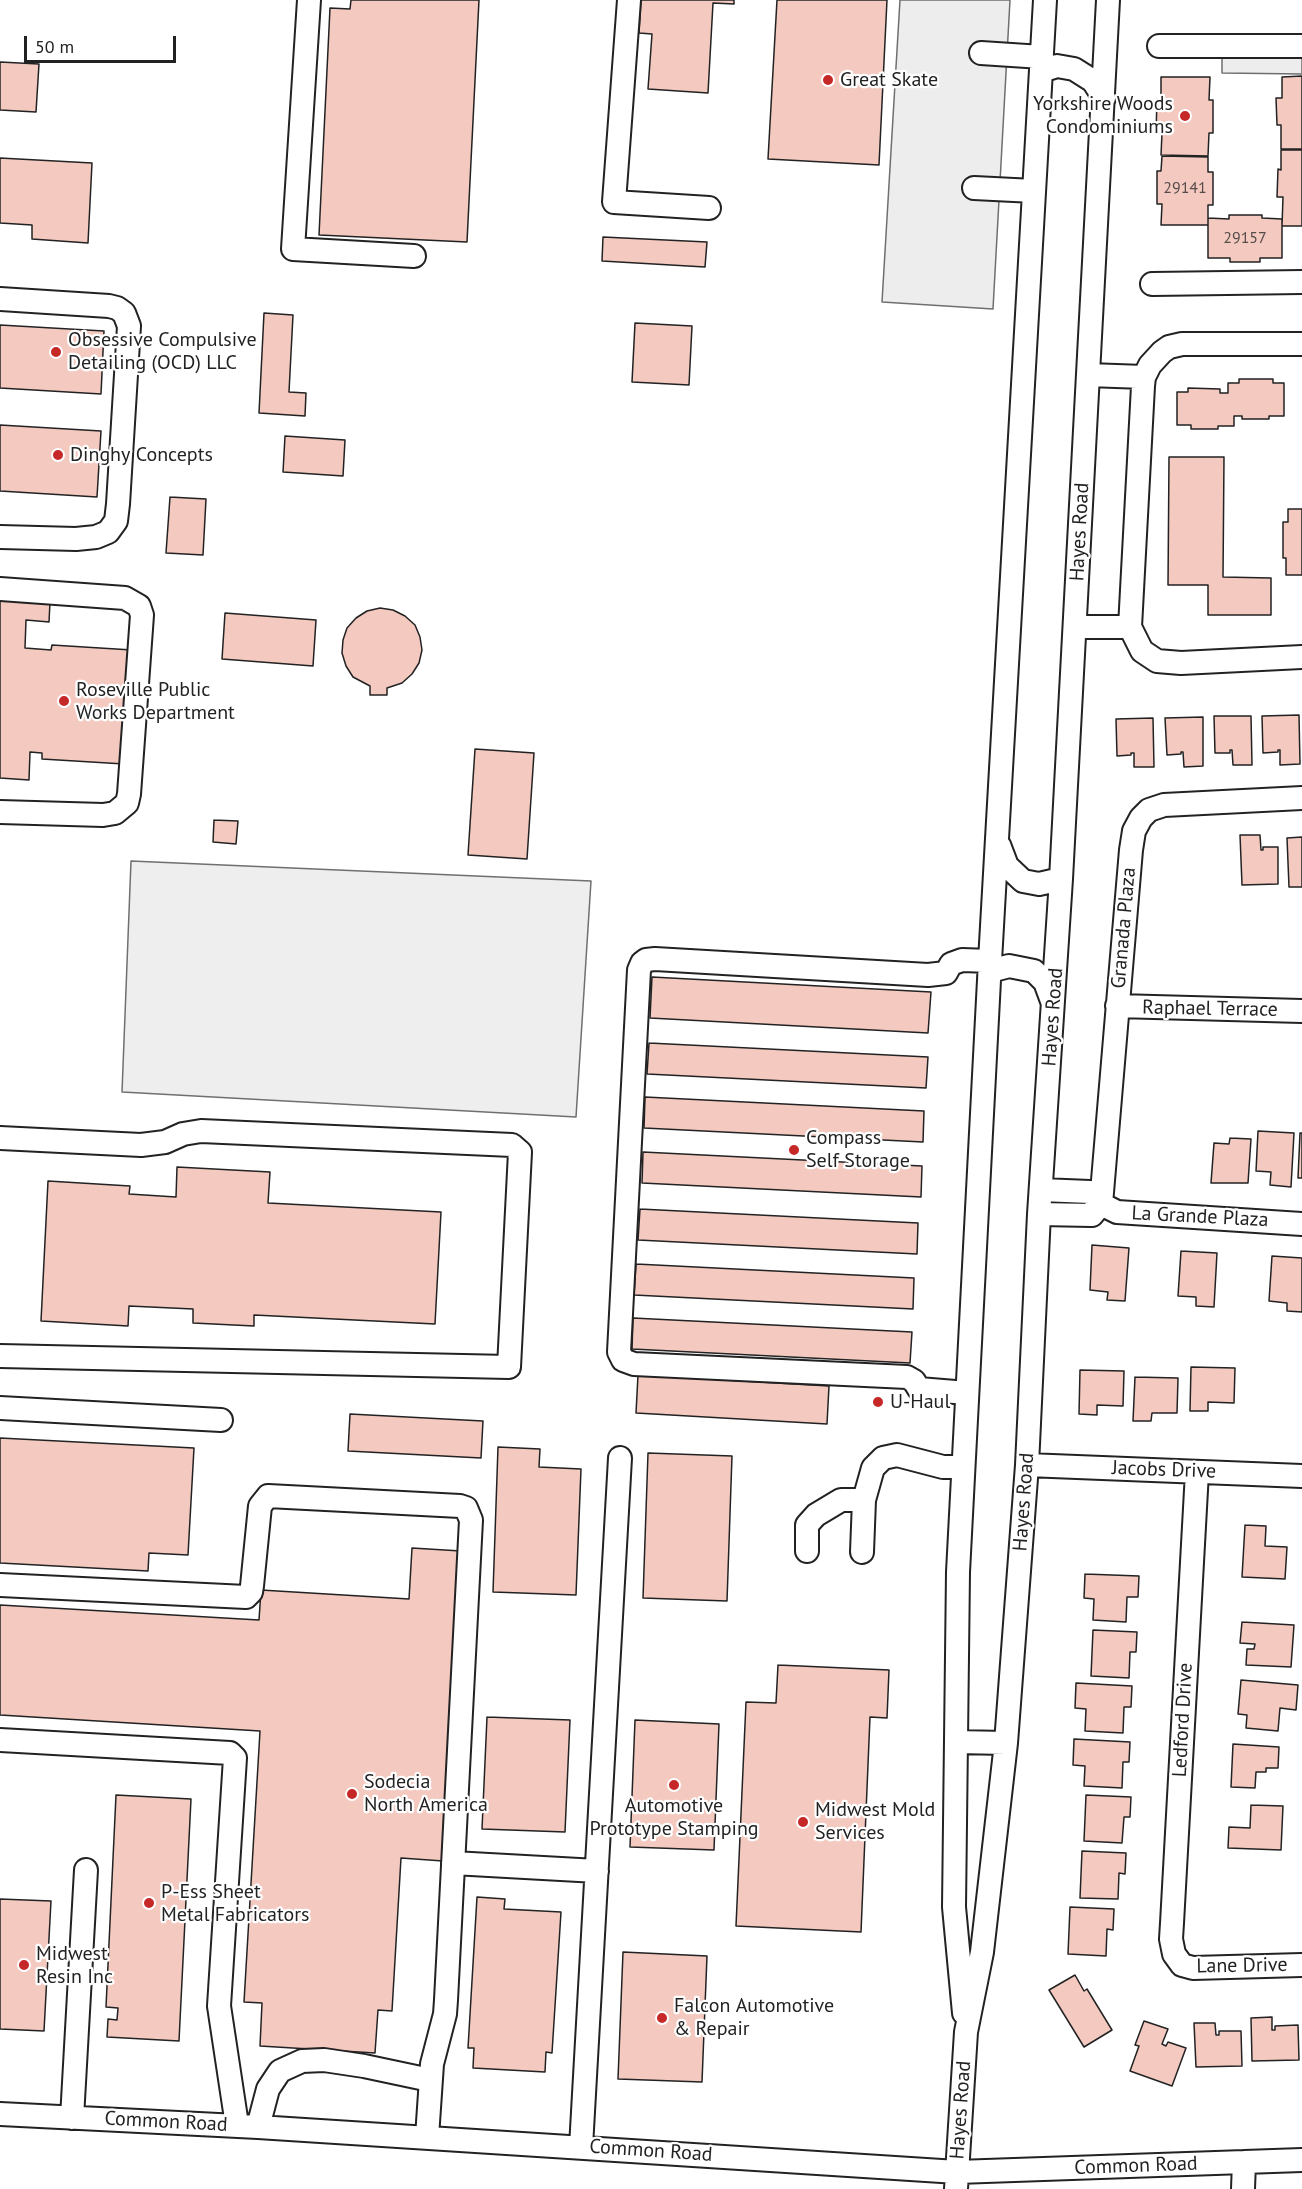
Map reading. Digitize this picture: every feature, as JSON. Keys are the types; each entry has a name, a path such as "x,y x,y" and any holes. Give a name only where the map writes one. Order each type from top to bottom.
{"street":[{"path":"309,0 293,249 414,256"},
{"path":"629,0 614,202 709,208"},
{"name":"Hayes Road","path":"966,2032 954,1907 958,1572 1045,0"},
{"name":"Hayes Road","path":"957,2180 966,2032 982,1952 1006,1743 1027,1465 1039,1214 1054,1005 1108,0"},
{"path":"1159,46 1302,46"},
{"path":"981,53 1074,69 1093,81 1104,98"},
{"path":"974,188 1034,191"},
{"path":"1152,284 1302,282"},
{"path":"0,299 109,306 124,313 129,326 116,521 108,532 96,537 76,539 0,537"},
{"path":"1302,344 1182,344 1162,352 1150,364 1144,377 1130,627 1142,651 1156,661 1181,663 1302,657"},
{"path":"1088,375 1144,377"},
{"path":"0,589 125,598 139,606 142,615 127,803 115,813 103,815 0,812"},
{"path":"1075,627 1130,627"},
{"name":"Granada Plaza","path":"1101,1204 1134,831 1141,818 1149,810 1164,805 1302,798"},
{"path":"997,840 1007,866 1023,881 1039,884 1061,879"},
{"path":"967,1393 919,1389 914,1381 907,1377 634,1364 623,1360 619,1352 639,970 646,960 654,959 928,975 946,973 951,964 962,960 994,970 1009,966 1034,971 1045,982 1054,1005"},
{"name":"Raphael Terrace","path":"1117,1006 1302,1011"},
{"path":"0,1138 141,1145 165,1142 183,1134 201,1131 512,1145 520,1152 509,1367 0,1356"},
{"name":"La Grande Plaza","path":"1041,1190 1090,1192 1101,1204 1116,1212 1302,1224"},
{"path":"1039,1214 1092,1215 1101,1204"},
{"path":"0,1408 221,1420"},
{"path":"862,1552 864,1500 873,1468 883,1458 897,1455 943,1467 963,1467"},
{"path":"581,2147 620,1458"},
{"name":"Jacobs Drive","path":"1027,1465 1302,1476"},
{"name":"Ledford Drive","path":"1182,1965 1174,1954 1171,1940 1197,1472"},
{"path":"0,1585 246,1597 251,1592 252,1586 260,1506 262,1500 268,1496 437,1504 466,1508 471,1520 445,2014 435,2048 430,2080 427,2137"},
{"path":"807,1551 807,1525 816,1515 841,1500 864,1500"},
{"path":"0,1740 230,1754 235,1758 219,2006 247,2126"},
{"path":"956,1742 1006,1743"},
{"path":"453,1863 597,1871"},
{"path":"72,2118 86,1870"},
{"name":"Lane Drive","path":"1182,1965 1193,1968 1302,1965"},
{"path":"247,2126 280,2071 303,2061 324,2060 430,2080"},
{"name":"Common Road","path":"0,2114 247,2126 581,2147 957,2180 1302,2160"},
{"path":"1243,2189 1244,2162"}],"shaded area":[{"path":"900,0 1010,0 993,309 882,302"},
{"path":"1222,57 1302,57 1302,74 1222,73"},
{"path":"131,861 591,881 576,1117 122,1092"}],"building":[{"path":"351,0 479,0 467,242 319,235 330,8 350,9"},
{"path":"641,0 734,0 734,4 713,3 708,93 648,89 652,34 639,33"},
{"name":"Great Skate","path":"777,0 887,0 879,165 768,159"},
{"path":"0,62 39,64 36,112 0,110"},
{"path":"1302,76 1302,149 1281,149 1281,125 1277,125 1276,98 1282,98 1282,77"},
{"name":"Yorkshire Woods Condominiums","path":"1161,77 1210,77 1209,100 1213,100 1213,133 1209,133 1208,156 1161,155 1162,133 1156,133 1157,99 1161,99"},
{"path":"1281,150 1302,150 1302,226 1282,226 1283,197 1277,197"},
{"path":"1162,156 1208,157 1208,172 1213,172 1213,205 1208,205 1208,225 1161,225 1162,204 1157,204 1157,171 1161,171"},
{"path":"0,158 92,163 88,243 32,239 32,225 0,223"},
{"path":"1229,215 1262,215 1262,218 1282,219 1282,258 1260,258 1260,262 1230,262 1230,258 1208,258 1208,218 1229,219"},
{"path":"603,237 707,242 705,267 602,261"},
{"path":"264,313 293,315 289,392 306,393 305,416 259,413"},
{"path":"635,323 692,326 689,385 632,382"},
{"path":"0,325 104,331 101,394 0,388"},
{"path":"1239,379 1273,379 1273,383 1284,383 1284,416 1269,416 1269,419 1242,419 1242,416 1234,416 1234,426 1218,426 1218,429 1191,429 1191,425 1177,425 1177,392 1188,392 1188,388 1220,389 1220,393 1228,393 1228,383 1239,383"},
{"path":"0,425 101,431 97,497 0,491"},
{"path":"285,436 345,440 343,476 283,472"},
{"path":"1169,457 1224,457 1223,577 1271,578 1271,615 1208,615 1208,585 1168,585"},
{"path":"170,497 206,499 203,555 166,553"},
{"path":"1288,509 1302,509 1302,575 1286,575 1286,558 1283,558 1283,522 1288,522"},
{"name":"Roseville Public Works Department","path":"0,599 50,602 49,622 26,620 25,648 51,650 52,645 132,650 124,764 42,759 42,753 30,752 29,780 0,778"},
{"path":"380,608 393,610 405,616 415,625 422,650 419,663 402,683 387,688 387,695 370,695 370,686 353,677 346,666 342,653 343,640 347,628 356,618 367,611"},
{"path":"225,613 316,620 313,666 222,659"},
{"path":"1299,715 1300,764 1280,765 1280,750 1263,753 1262,716"},
{"path":"1214,716 1251,716 1252,765 1233,765 1232,750 1230,753 1215,753"},
{"path":"1203,717 1203,766 1184,767 1183,752 1167,755 1165,718"},
{"path":"1153,718 1154,767 1134,767 1134,753 1117,756 1116,719"},
{"path":"475,749 534,753 527,859 468,855"},
{"path":"214,820 238,821 236,844 213,842"},
{"path":"1240,835 1260,835 1261,850 1263,847 1278,847 1278,884 1242,885"},
{"path":"1302,837 1302,887 1289,887 1287,838"},
{"path":"652,977 931,992 928,1033 650,1018"},
{"path":"649,1043 928,1057 926,1088 647,1074"},
{"path":"645,1097 924,1111 923,1142 644,1128"},
{"path":"1258,1131 1294,1133 1291,1187 1270,1185 1271,1172 1256,1171"},
{"path":"1300,1133 1302,1133 1302,1178 1298,1178"},
{"path":"1230,1138 1251,1139 1248,1183 1211,1183 1214,1143 1229,1144"},
{"path":"643,1152 922,1166 921,1197 642,1183"},
{"path":"177,1167 270,1172 268,1203 441,1212 435,1324 254,1315 254,1326 193,1323 193,1309 129,1306 128,1326 41,1321 48,1181 130,1186 129,1194 176,1197"},
{"path":"640,1209 918,1223 917,1254 638,1240"},
{"path":"1092,1245 1129,1248 1125,1301 1107,1300 1108,1292 1090,1290"},
{"path":"1181,1251 1217,1253 1214,1307 1196,1306 1196,1297 1178,1296"},
{"path":"1272,1256 1302,1258 1302,1312 1287,1311 1287,1303 1269,1301"},
{"path":"636,1264 914,1278 913,1309 634,1295"},
{"path":"633,1318 912,1332 910,1363 632,1349"},
{"path":"1191,1367 1235,1368 1234,1403 1208,1402 1208,1411 1190,1411"},
{"path":"1080,1370 1124,1371 1123,1406 1097,1405 1097,1415 1079,1414"},
{"path":"638,1375 829,1386 827,1424 636,1413"},
{"path":"1135,1377 1178,1378 1177,1413 1152,1413 1151,1421 1133,1421"},
{"path":"350,1414 483,1421 481,1458 348,1451"},
{"path":"0,1438 194,1448 188,1555 149,1553 148,1571 0,1563"},
{"path":"498,1447 540,1449 539,1467 581,1469 576,1595 493,1592"},
{"path":"648,1453 732,1456 727,1601 643,1598"},
{"path":"1245,1525 1266,1526 1265,1546 1287,1547 1285,1579 1242,1577"},
{"name":"Sodecia North America","path":"412,1548 461,1551 443,1861 401,1858 392,2011 378,2010 375,2053 260,2046 262,2003 244,2002 260,1731 0,1715 0,1605 259,1620 261,1590 409,1599"},
{"path":"1085,1574 1139,1576 1138,1597 1127,1597 1126,1622 1093,1620 1094,1599 1084,1598"},
{"path":"1242,1622 1294,1625 1291,1667 1246,1665 1247,1649 1254,1649 1255,1644 1240,1643"},
{"path":"1093,1630 1137,1632 1136,1652 1130,1652 1129,1678 1091,1676"},
{"name":"Midwest Mold Services","path":"778,1665 889,1670 887,1718 870,1717 861,1932 736,1926 746,1702 776,1703"},
{"path":"1241,1680 1298,1685 1296,1710 1280,1708 1278,1731 1246,1728 1247,1715 1238,1714"},
{"path":"1076,1683 1132,1686 1131,1707 1124,1707 1123,1733 1085,1731 1086,1709 1075,1708"},
{"path":"487,1717 570,1720 565,1832 482,1829"},
{"name":"Automotive Prototype Stamping","path":"635,1720 719,1724 714,1850 630,1847"},
{"path":"1074,1739 1130,1742 1129,1762 1123,1762 1122,1788 1084,1786 1085,1766 1073,1765"},
{"path":"1233,1744 1279,1747 1278,1768 1266,1768 1266,1772 1256,1772 1255,1788 1231,1787"},
{"name":"P-Ess Sheet Metal Fabricators","path":"116,1795 191,1799 179,2041 107,2037 108,2019 117,2020 118,2008 106,2007"},
{"path":"1086,1795 1131,1797 1130,1817 1124,1817 1122,1843 1084,1841"},
{"path":"1251,1805 1283,1806 1281,1850 1228,1848 1229,1827 1250,1828"},
{"path":"1082,1851 1126,1853 1125,1874 1119,1873 1118,1899 1080,1898"},
{"path":"477,1897 505,1899 504,1909 561,1912 552,2053 546,2052 545,2072 473,2068 474,2048 468,2048"},
{"name":"Midwest Resin Inc","path":"0,1899 51,1901 44,2031 0,2029"},
{"path":"1070,1907 1114,1909 1113,1930 1107,1929 1106,1956 1068,1954"},
{"path":"623,1952 707,1956 702,2082 618,2079"},
{"path":"1075,1975 1084,1991 1087,1989 1112,2030 1084,2047 1049,1990"},
{"path":"1272,2017 1272,2030 1275,2030 1275,2026 1298,2025 1299,2060 1252,2061 1251,2018"},
{"path":"1144,2021 1168,2029 1162,2044 1166,2046 1168,2042 1186,2048 1172,2086 1130,2071 1139,2046 1135,2045"},
{"path":"1194,2023 1215,2023 1216,2035 1219,2035 1219,2031 1241,2031 1242,2066 1196,2067"}],"place":[{"name":"Great Skate","path":"828,80"},
{"name":"Yorkshire Woods Condominiums","path":"1185,116"},
{"name":"Obsessive Compulsive Detailing (OCD) LLC","path":"56,352"},
{"name":"Dinghy Concepts","path":"58,455"},
{"name":"Roseville Public Works Department","path":"64,701"},
{"name":"Compass Self Storage","path":"794,1150"},
{"name":"U-Haul","path":"878,1402"},
{"name":"Automotive Prototype Stamping","path":"674,1785"},
{"name":"Sodecia North America","path":"352,1794"},
{"name":"Midwest Mold Services","path":"803,1822"},
{"name":"P-Ess Sheet Metal Fabricators","path":"149,1903"},
{"name":"Midwest Resin Inc","path":"24,1965"},
{"name":"Falcon Automotive & Repair","path":"662,2018"}]}
